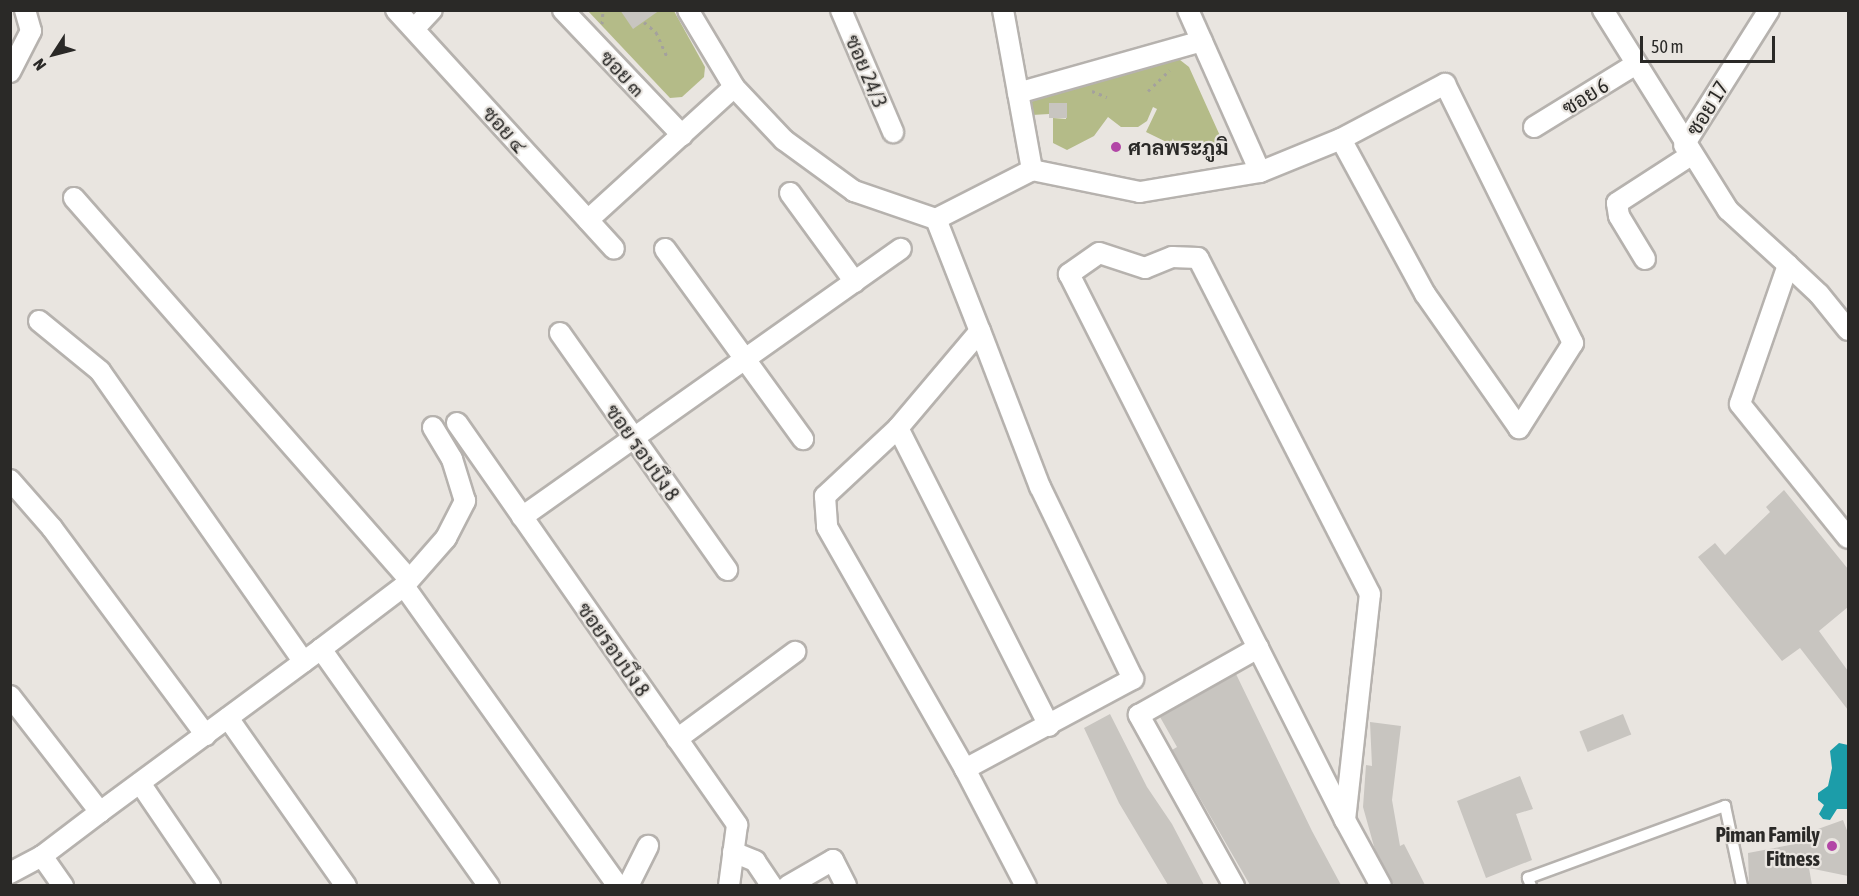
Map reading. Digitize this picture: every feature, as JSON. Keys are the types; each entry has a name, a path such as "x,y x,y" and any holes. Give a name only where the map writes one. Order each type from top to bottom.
{"street":[{"path":"10,72 31,31 25,10"},
{"name":"ซอย ๔","path":"396,10 614,249"},
{"path":"414,29 432,10"},
{"name":"ซอย ๓","path":"563,10 682,135"},
{"path":"688,10 734,87 784,140 854,190 936,219 1032,170 1140,192 1260,172 1341,139 1445,84 1573,343 1519,428 1425,294 1341,139"},
{"name":"ซอย 24/3","path":"841,10 893,132"},
{"path":"1003,10 1032,170"},
{"path":"1188,10 1260,172"},
{"path":"1603,10 1688,150 1728,210 1819,294 1848,330"},
{"name":"ซอย 17","path":"1688,150 1769,10"},
{"path":"1018,93 1202,41"},
{"name":"ซอย 6","path":"1534,128 1636,64"},
{"path":"588,220 734,87"},
{"path":"1645,259 1619,216 1617,203 1688,150"},
{"path":"790,193 855,282"},
{"path":"74,198 407,583 618,885"},
{"path":"936,219 1040,487 1133,679 965,769"},
{"path":"665,249 743,361 803,439"},
{"path":"522,517 901,249"},
{"path":"1345,820 1370,594 1198,258 1172,256 1145,268 1099,253 1069,274 1345,820 1381,885"},
{"path":"1788,265 1740,404 1848,538"},
{"path":"39,321 100,371 304,662"},
{"path":"980,331 898,428 825,496 827,527 965,769 1026,885"},
{"name":"ซอย รอบบึง 8","path":"560,333 727,570"},
{"name":"ซอยรอบบึง 8","path":"457,423 737,825 729,885"},
{"path":"10,873 42,856 407,583 446,538 465,501 452,459 433,428"},
{"path":"898,428 1049,726"},
{"path":"10,480 52,528 206,735"},
{"path":"1234,885 1139,715 1258,648"},
{"path":"321,649 489,885"},
{"path":"677,739 795,652"},
{"path":"10,696 100,812"},
{"path":"228,718 346,885"},
{"path":"140,783 210,885"},
{"path":"628,885 648,846"},
{"path":"733,852 755,861 772,885"},
{"path":"42,856 63,885"},
{"path":"788,885 833,860 846,885"}],"lane":[{"path":"1531,885 1528,878 1725,806 1742,885"}],"path":[{"path":"602,25 603,10"},
{"path":"644,22 656,32 667,57"}],"green space":[{"path":"588,11 674,11 705,67 704,77 682,97 670,98"},
{"path":"1175,56 1189,67 1221,138 1215,150 1191,154 1146,132 1157,109 1153,107 1147,121 1138,127 1121,127 1108,117 1094,136 1067,150 1053,143 1053,118 1066,119 1066,103 1050,103 1049,114 1032,115 1030,102"}],"water":[{"path":"1839,743 1848,745 1848,809 1837,809 1830,820 1823,819 1819,814 1824,805 1818,800 1818,793 1828,786 1832,768 1830,751"}],"building":[{"path":"620,10 660,10 633,29"},
{"path":"1049,103 1067,103 1067,118 1049,118"},
{"path":"1784,490 1848,569 1848,607 1819,631 1848,671 1848,710 1800,648 1782,661 1698,557 1715,543 1725,555 1770,512 1766,507"},
{"path":"1236,674 1312,831 1341,885 1250,885 1172,750 1177,747 1160,717"},
{"path":"1110,714 1147,787 1172,824 1204,885 1168,885 1119,803 1084,728"},
{"path":"1623,714 1631,734 1588,752 1579,732"},
{"path":"1370,722 1401,726 1392,800 1400,846 1404,844 1425,885 1394,885 1375,850 1363,807 1366,765 1372,766"},
{"path":"1520,776 1533,809 1516,814 1532,860 1486,878 1457,801"},
{"path":"1843,820 1848,833 1848,876 1809,868 1812,885 1749,885 1748,853 1816,840 1818,829"}],"place":[{"name":"ศาลพระภูมิ","path":"1116,147"},
{"name":"Piman Family Fitness","path":"1832,846"}]}
